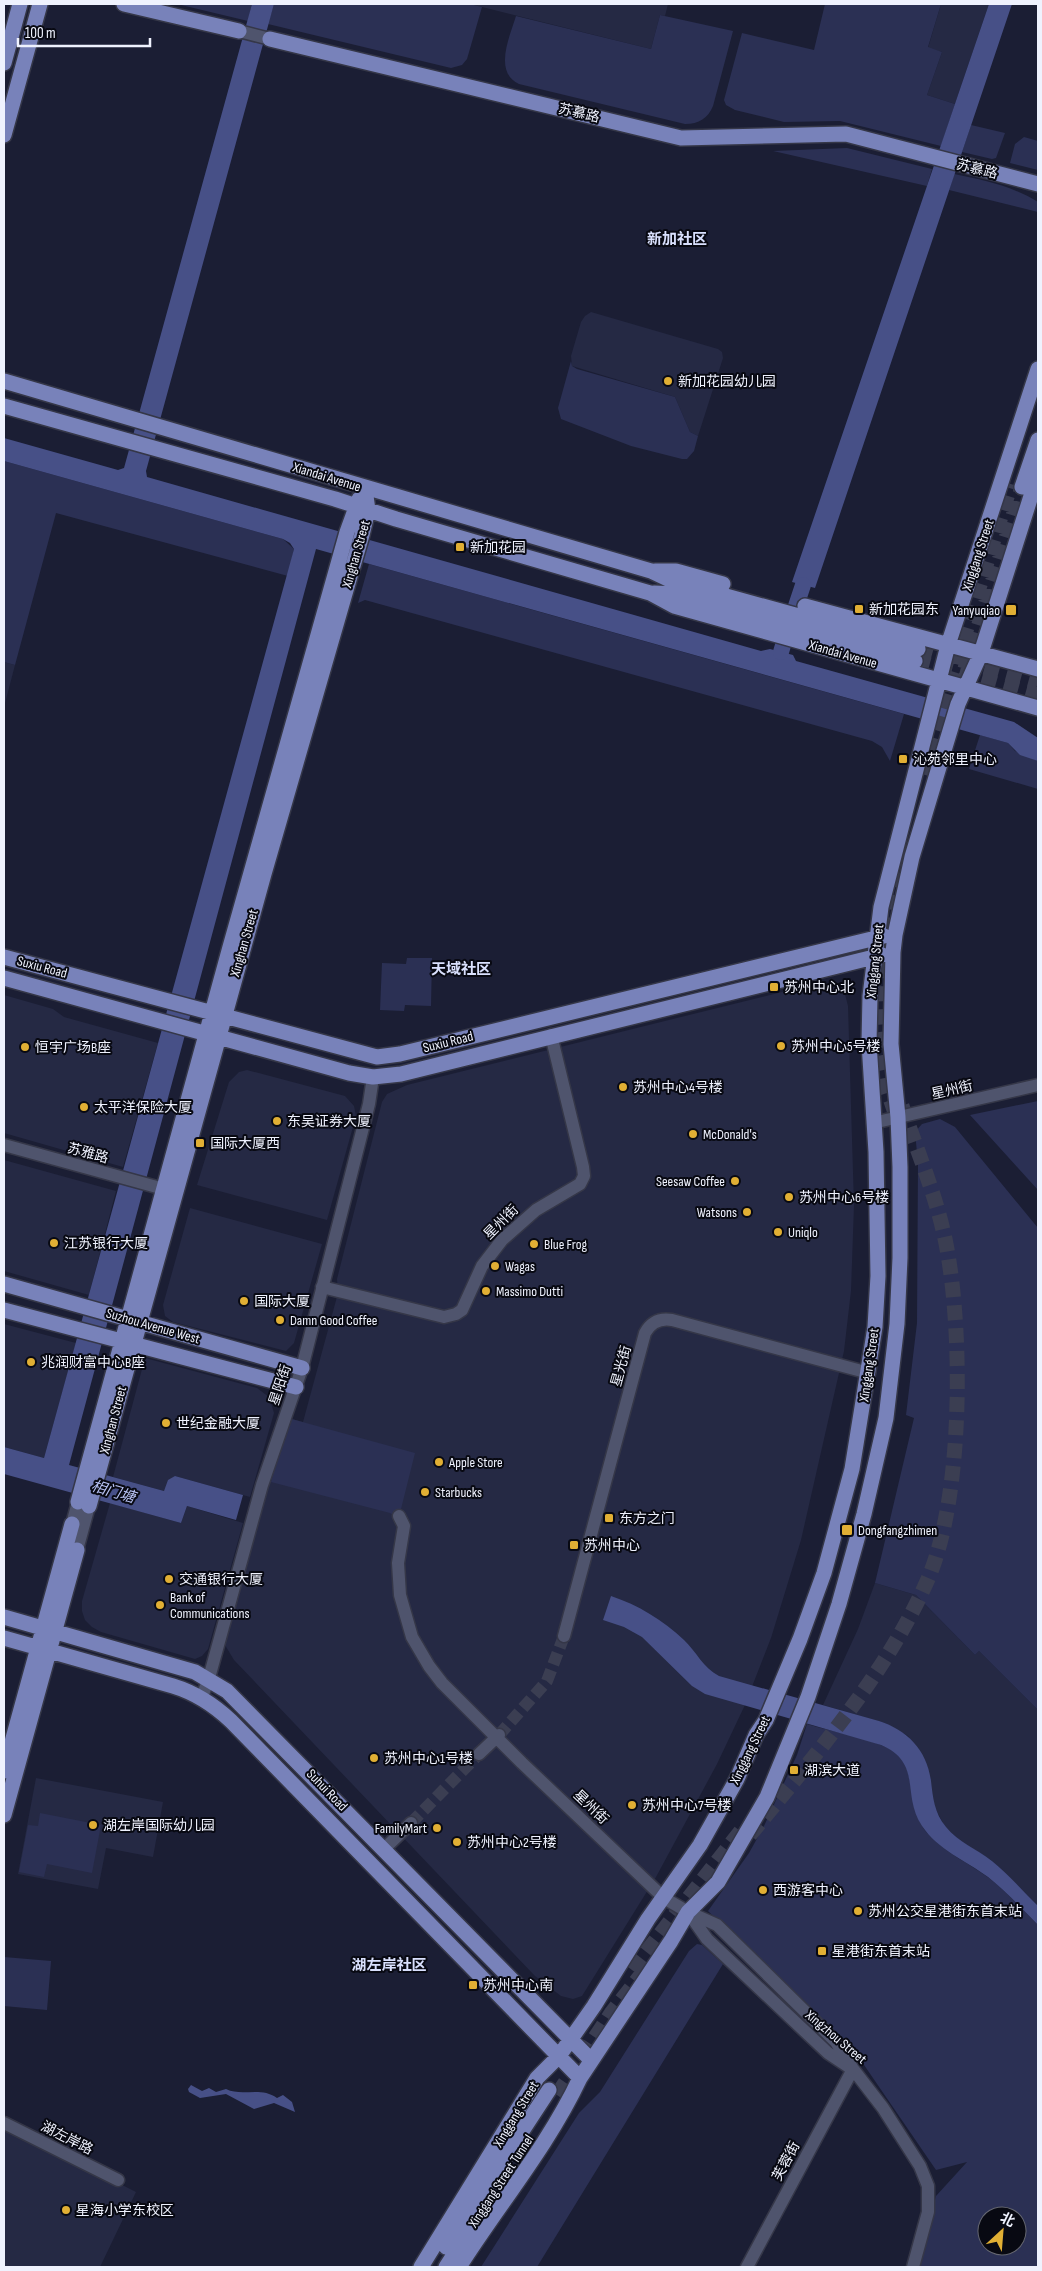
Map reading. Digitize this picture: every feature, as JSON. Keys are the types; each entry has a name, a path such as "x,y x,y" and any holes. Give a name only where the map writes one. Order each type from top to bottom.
{"main road":[{"path":"4,63 20,4"},
{"path":"4,136 40,4"},
{"name":"苏慕路","path":"124,4 239,32"},
{"name":"苏慕路","path":"270,39 681,138 846,134 932,158 1038,184"},
{"name":"Xinggang Street","path":"421,2267 532,2086 570,2039 700,1845 737,1780 756,1735 766,1720 824,1573 852,1469 869,1373 875,1326 878,1276 876,1152 869,1043 876,937 888,876 948,645 1038,369"},
{"name":"Xiandai Avenue","path":"4,381 366,489 651,571 672,581 916,654 677,594 650,593"},
{"path":"1038,401 1017,486 1038,440"},
{"name":"Xiandai Avenue","path":"4,406 362,508 650,593 674,606 1038,708"},
{"name":"Xinggang Street","path":"459,2267 505,2196 525,2171 570,2100 591,2060 666,1949 688,1912 718,1882 744,1838 767,1797 808,1697 829,1636 862,1521 887,1410 899,1294 898,1118 890,1044 895,934 912,856 958,704 981,653 1038,474"},
{"name":"Xinghan Street","path":"84,1504 122,1342 206,1033 345,566 366,489"},
{"name":"Xiandai Avenue","path":"651,571 676,571 1038,669"},
{"name":"Suxiu Road","path":"4,957 377,1057 388,1056 876,937 895,934"},
{"name":"Suxiu Road","path":"4,978 349,1073 373,1077 401,1074 893,952"},
{"name":"Xinghan Street","path":"128,1319 206,1033"},
{"name":"Suzhou Avenue West","path":"4,1284 302,1368"},
{"name":"Suzhou Avenue West","path":"4,1310 296,1387"},
{"name":"Xinghan Street","path":"4,1815 72,1524"},
{"name":"Xinghan Street","path":"49,1629 77,1550"},
{"name":"Suhui Road","path":"4,1617 177,1666 209,1678 242,1703 591,2060"},
{"name":"Suhui Road","path":"4,1638 173,1686 202,1697 231,1721 580,2078"},
{"name":"Xinghan Street","path":"4,1771 44,1649"},
{"name":"Xinggang Street Tunnel","path":"433,2267 553,2093 446,2267"}],"street":[{"name":"苏慕路","path":"239,32 270,39"},
{"name":"星州街","path":"322,1287 444,1317 456,1314 464,1306 485,1262 510,1232 536,1210 580,1184 584,1176 583,1167 551,1036"},
{"name":"星阳街","path":"202,1697 209,1678 262,1485 302,1368 369,1104 373,1077"},
{"name":"星州街","path":"873,1123 1038,1085"},
{"name":"苏雅路","path":"4,1145 164,1189"},
{"name":"星光街","path":"564,1636 645,1333 652,1324 662,1319 672,1320 869,1373"},
{"name":"Xinghan Street","path":"72,1524 84,1504"},
{"name":"Xinghan Street","path":"77,1550 84,1504"},
{"name":"星州街","path":"399,1516 404,1526 399,1552 398,1584 405,1617 412,1637 435,1674 664,1898 688,1912"},
{"path":"479,1754 498,1736"},
{"path":"384,1849 411,1822"},
{"name":"Xingzhou Street","path":"688,1912 707,1939 728,1959 828,2054 853,2069 883,2108 925,2177 929,2199 928,2212 913,2267"},
{"name":"芙蓉街","path":"747,2267 853,2069"},
{"name":"湖左岸路","path":"4,2123 118,2180"}],"shaded area":[{"path":"177,4 252,4 248,21"},
{"path":"274,4 470,4 482,7 467,59 462,65 451,68 268,24"},
{"path":"470,4 668,4 665,16 660,15 651,49"},
{"path":"825,4 941,4 928,47 942,52 927,95 955,104 941,146 840,121 784,122 735,110 726,105 724,100 742,33 814,50"},
{"path":"941,4 989,4 955,104 927,95 942,52 928,48"},
{"path":"660,15 733,31 713,106 706,117 699,121 685,124 519,84 511,78 507,71 505,62 507,43 516,16 651,49"},
{"path":"971,125 1005,133 996,158 992,159 962,152"},
{"path":"1024,137 1038,141 1038,170 1010,163 1015,144"},
{"path":"847,148 932,169 927,186 773,151"},
{"path":"954,174 987,181 1028,196 1038,202 1038,212 949,190"},
{"name":"新加花园幼儿园","path":"591,312 718,349 722,352 723,358 698,436 690,432 675,397 572,366 571,356 581,322"},
{"path":"571,361 572,366 577,369 675,397 690,432 698,436 694,451 687,459 682,459 631,446 561,419 558,408"},
{"path":"4,461 283,539 294,549 288,576 56,513 15,665 4,662"},
{"path":"369,564 904,714 890,761 882,747 872,741 365,600 358,603"},
{"path":"4,662 15,665 4,707"},
{"path":"980,735 1008,743 1015,751 1038,761 1038,789 969,769"},
{"path":"407,958 432,958 431,1006 405,1005 404,1011 380,1010 382,963 406,964"},
{"name":"苏州中心","path":"822,982 838,985 845,994 848,1006 854,1205 851,1291 844,1351 801,1540 771,1638 744,1707 717,1764 656,1877 582,1996 573,1999 561,1996 535,1976 234,1660 222,1640 263,1480 271,1482 288,1418 303,1422 338,1293 337,1279 382,1102 387,1094 407,1085"},
{"path":"4,995 53,1009 64,1017 158,1043 123,1167 4,1133"},
{"name":"东吴证券大厦","path":"247,1070 345,1096 354,1106 356,1116 327,1220 197,1185 229,1082 239,1072"},
{"path":"1038,1101 1038,1190 970,1115"},
{"path":"940,1119 955,1127 1038,1228 1038,1710 979,1651 975,1655 916,1595 875,1583 914,1418 906,1415 917,1323 918,1163 915,1132 922,1124"},
{"path":"4,1160 116,1191 89,1295 4,1271"},
{"name":"国际大厦","path":"190,1208 322,1244 294,1343 286,1351 173,1322 165,1316 163,1305"},
{"path":"4,1324 76,1343 44,1458 4,1447"},
{"name":"世纪金融大厦","path":"145,1358 257,1388 269,1397 274,1413 250,1497 175,1476 164,1491 113,1477"},
{"path":"288,1418 415,1453 397,1525 396,1517 390,1513 271,1482"},
{"path":"110,1503 181,1523 187,1506 243,1523 208,1649 202,1656 195,1659 101,1632 85,1620 82,1611 82,1601"},
{"path":"875,1583 916,1595 975,1655 979,1651 1038,1710 1038,1906 991,1860 960,1841 945,1827 933,1804 927,1765 908,1736 885,1723 823,1705 858,1629"},
{"path":"807,1724 870,1741 893,1751 905,1763 914,1805 923,1827 930,1836 944,1848 995,1883 1038,1925 1038,2267 918,2267 936,2196 967,2162 936,2170 862,2062 708,1911 749,1853 764,1826 797,1755"},
{"name":"湖左岸国际幼儿园","path":"36,1778 163,1802 153,1857 106,1848 98,1889 18,1874"},
{"path":"40,1813 101,1825 92,1873 47,1864 44,1877 19,1872 28,1825 38,1826"},
{"path":"697,1944 702,1945 723,1964 537,2267 481,2267 579,2113 600,2092 689,1951"},
{"path":"4,1957 51,1961 47,2010 4,2006"},
{"name":"星海小学东校区","path":"4,2125 136,2192 100,2267 4,2267"}],"water":[{"name":"相门塘","path":"252,4 274,4 146,471 147,477 761,651 770,649 793,655 796,661 1014,722 1038,738 1038,761 1020,755 1008,743 316,549 69,1465 164,1491 168,1480 175,1476 243,1495 236,1520 187,1506 181,1523 4,1474 4,1447 44,1458 294,549 290,543 283,539 4,461 4,438 118,470 124,468"},
{"path":"989,4 1012,4 815,588 792,582"},
{"path":"611,1596 640,1609 668,1626 688,1644 708,1669 719,1676 879,1721 907,1736 925,1760 929,1770 935,1805 946,1827 956,1837 998,1866 1038,1906 1038,1925 995,1882 952,1854 928,1834 916,1814 907,1770 894,1752 881,1745 705,1694 692,1686 642,1637 624,1627 603,1620"},
{"path":"191,2085 202,2091 209,2088 216,2092 226,2089 238,2092 265,2093 277,2098 283,2095 292,2102 295,2112 274,2103 254,2109 226,2094 200,2098 189,2092 188,2089"}],"waterway":[{"path":"795,609 803,585"},
{"path":"781,652 787,632"}],"tunnel":[{"path":"922,774 1011,484"},
{"path":"958,691 1022,487"},
{"path":"918,649 1038,682"},
{"path":"915,661 1038,695"},
{"path":"887,1047 883,998 885,950 893,903 906,856"},
{"path":"875,1033 887,1089 895,1113"},
{"path":"750,1835 848,1713 892,1648 928,1579 940,1545 954,1462 957,1416 956,1326 952,1285 943,1230 927,1175 901,1103"},
{"path":"499,1735 547,1681 564,1636"},
{"path":"411,1823 479,1754"},
{"path":"632,1970 744,1827"},
{"path":"557,2095 612,2012 648,1966"}],"place":[{"name":"新加花园幼儿园","path":"668,381"},
{"name":"新加花园","path":"460,547"},
{"name":"新加花园东","path":"859,609"},
{"name":"Yanyuqiao","path":"1011,610"},
{"name":"沁苑邻里中心","path":"903,759"},
{"name":"苏州中心北","path":"774,987"},
{"name":"苏州中心5号楼","path":"781,1046"},
{"name":"恒宇广场B座","path":"25,1047"},
{"name":"苏州中心4号楼","path":"623,1087"},
{"name":"太平洋保险大厦","path":"84,1107"},
{"name":"东吴证券大厦","path":"277,1121"},
{"name":"McDonald's","path":"693,1134"},
{"name":"国际大厦西","path":"200,1143"},
{"name":"Seesaw Coffee","path":"735,1181"},
{"name":"苏州中心6号楼","path":"789,1197"},
{"name":"Watsons","path":"747,1212"},
{"name":"Uniqlo","path":"778,1232"},
{"name":"江苏银行大厦","path":"54,1243"},
{"name":"Blue Frog","path":"534,1244"},
{"name":"Wagas","path":"495,1266"},
{"name":"Massimo Dutti","path":"486,1291"},
{"name":"国际大厦","path":"244,1301"},
{"name":"Damn Good Coffee","path":"280,1320"},
{"name":"兆润财富中心B座","path":"31,1362"},
{"name":"世纪金融大厦","path":"166,1423"},
{"name":"Apple Store","path":"439,1462"},
{"name":"Starbucks","path":"425,1492"},
{"name":"东方之门","path":"609,1518"},
{"name":"Dongfangzhimen","path":"847,1530"},
{"name":"苏州中心","path":"574,1545"},
{"name":"交通银行大厦","path":"169,1579"},
{"name":"Bank of Communications","path":"160,1605"},
{"name":"苏州中心1号楼","path":"374,1758"},
{"name":"湖滨大道","path":"794,1770"},
{"name":"苏州中心7号楼","path":"632,1805"},
{"name":"湖左岸国际幼儿园","path":"93,1825"},
{"name":"FamilyMart","path":"437,1828"},
{"name":"苏州中心2号楼","path":"457,1842"},
{"name":"西游客中心","path":"763,1890"},
{"name":"苏州公交星港街东首末站","path":"858,1911"},
{"name":"星港街东首末站","path":"822,1951"},
{"name":"苏州中心南","path":"473,1985"},
{"name":"星海小学东校区","path":"66,2210"}],"district":[{"name":"新加社区","path":"677,239"},
{"name":"天域社区","path":"461,969"},
{"name":"湖左岸社区","path":"389,1965"}]}
